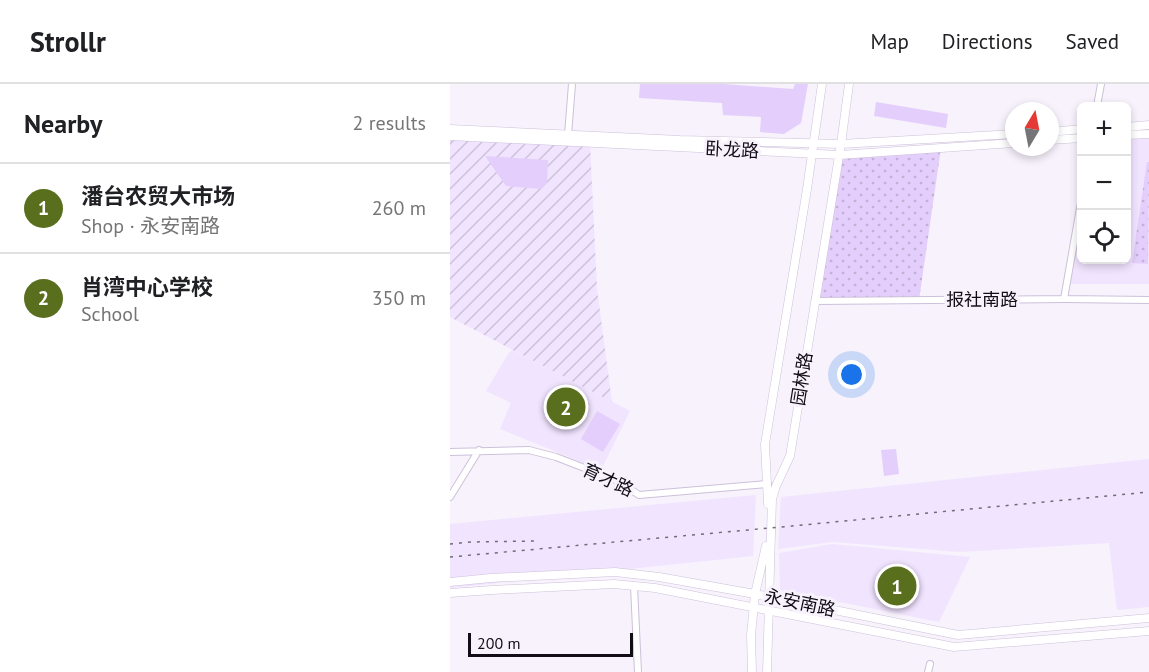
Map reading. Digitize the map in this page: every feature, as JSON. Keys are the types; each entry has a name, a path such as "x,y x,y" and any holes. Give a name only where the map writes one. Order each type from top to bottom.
{"main road":[{"name":"园林路","path":"752,672 751,635 754,594 766,549 768,484 765,444 822,84"},
{"name":"园林路","path":"767,672 772,500 790,456 849,84"},
{"path":"1131,127 1149,125"},
{"name":"卧龙路","path":"450,129 814,144 1005,135"},
{"path":"1059,131 1077,129"},
{"path":"1131,135 1149,134"},
{"name":"卧龙路","path":"450,136 839,155 1005,144"},
{"path":"1059,139 1077,138"},
{"name":"永安南路","path":"450,582 615,572 659,577 754,594 958,635 1149,618"},
{"name":"永安南路","path":"450,593 614,584 655,588 954,647 1149,631"}],"street":[{"path":"567,135 572,84"},
{"path":"1098,102 1101,84"},
{"path":"1064,299 1080,210"},
{"name":"报社南路","path":"815,301 1149,300"},
{"path":"450,497 479,450"},
{"name":"育才路","path":"450,452 529,450 556,457 618,482 639,495 768,484"},
{"path":"634,586 638,672"},
{"path":"928,672 930,664"}],"shaded area":[{"path":"640,84 724,84 793,89 795,84 808,84 801,123 784,134 760,132 761,117 723,115 722,103 639,98"},
{"path":"876,102 948,114 946,128 874,116"},
{"path":"1149,125 1149,284 1069,284 1077,205 1077,264 1131,264 1131,127"},
{"path":"450,136 590,143 597,289 612,402 450,317"},
{"path":"941,148 919,300 815,301 839,155"},
{"path":"485,156 548,160 547,183 541,189 506,186"},
{"path":"1147,162 1149,162 1148,264 1132,263"},
{"path":"512,350 630,411 601,470 500,429 511,403 486,391"},
{"path":"597,411 620,424 603,452 581,439"},
{"path":"896,449 899,474 884,476 881,450"},
{"path":"1149,459 1149,607 1117,610 1109,543 960,552 833,542 778,549 781,497"},
{"path":"756,495 753,556 450,588 450,524"},
{"path":"832,544 970,557 939,622 780,590 779,553"}],"railway":[{"path":"450,557 1149,492"},
{"path":"450,544 534,541"}],"place":[{"name":"肖湾中心学校","path":"566,407"},
{"name":"潘台农贸大市场","path":"897,586"}]}
